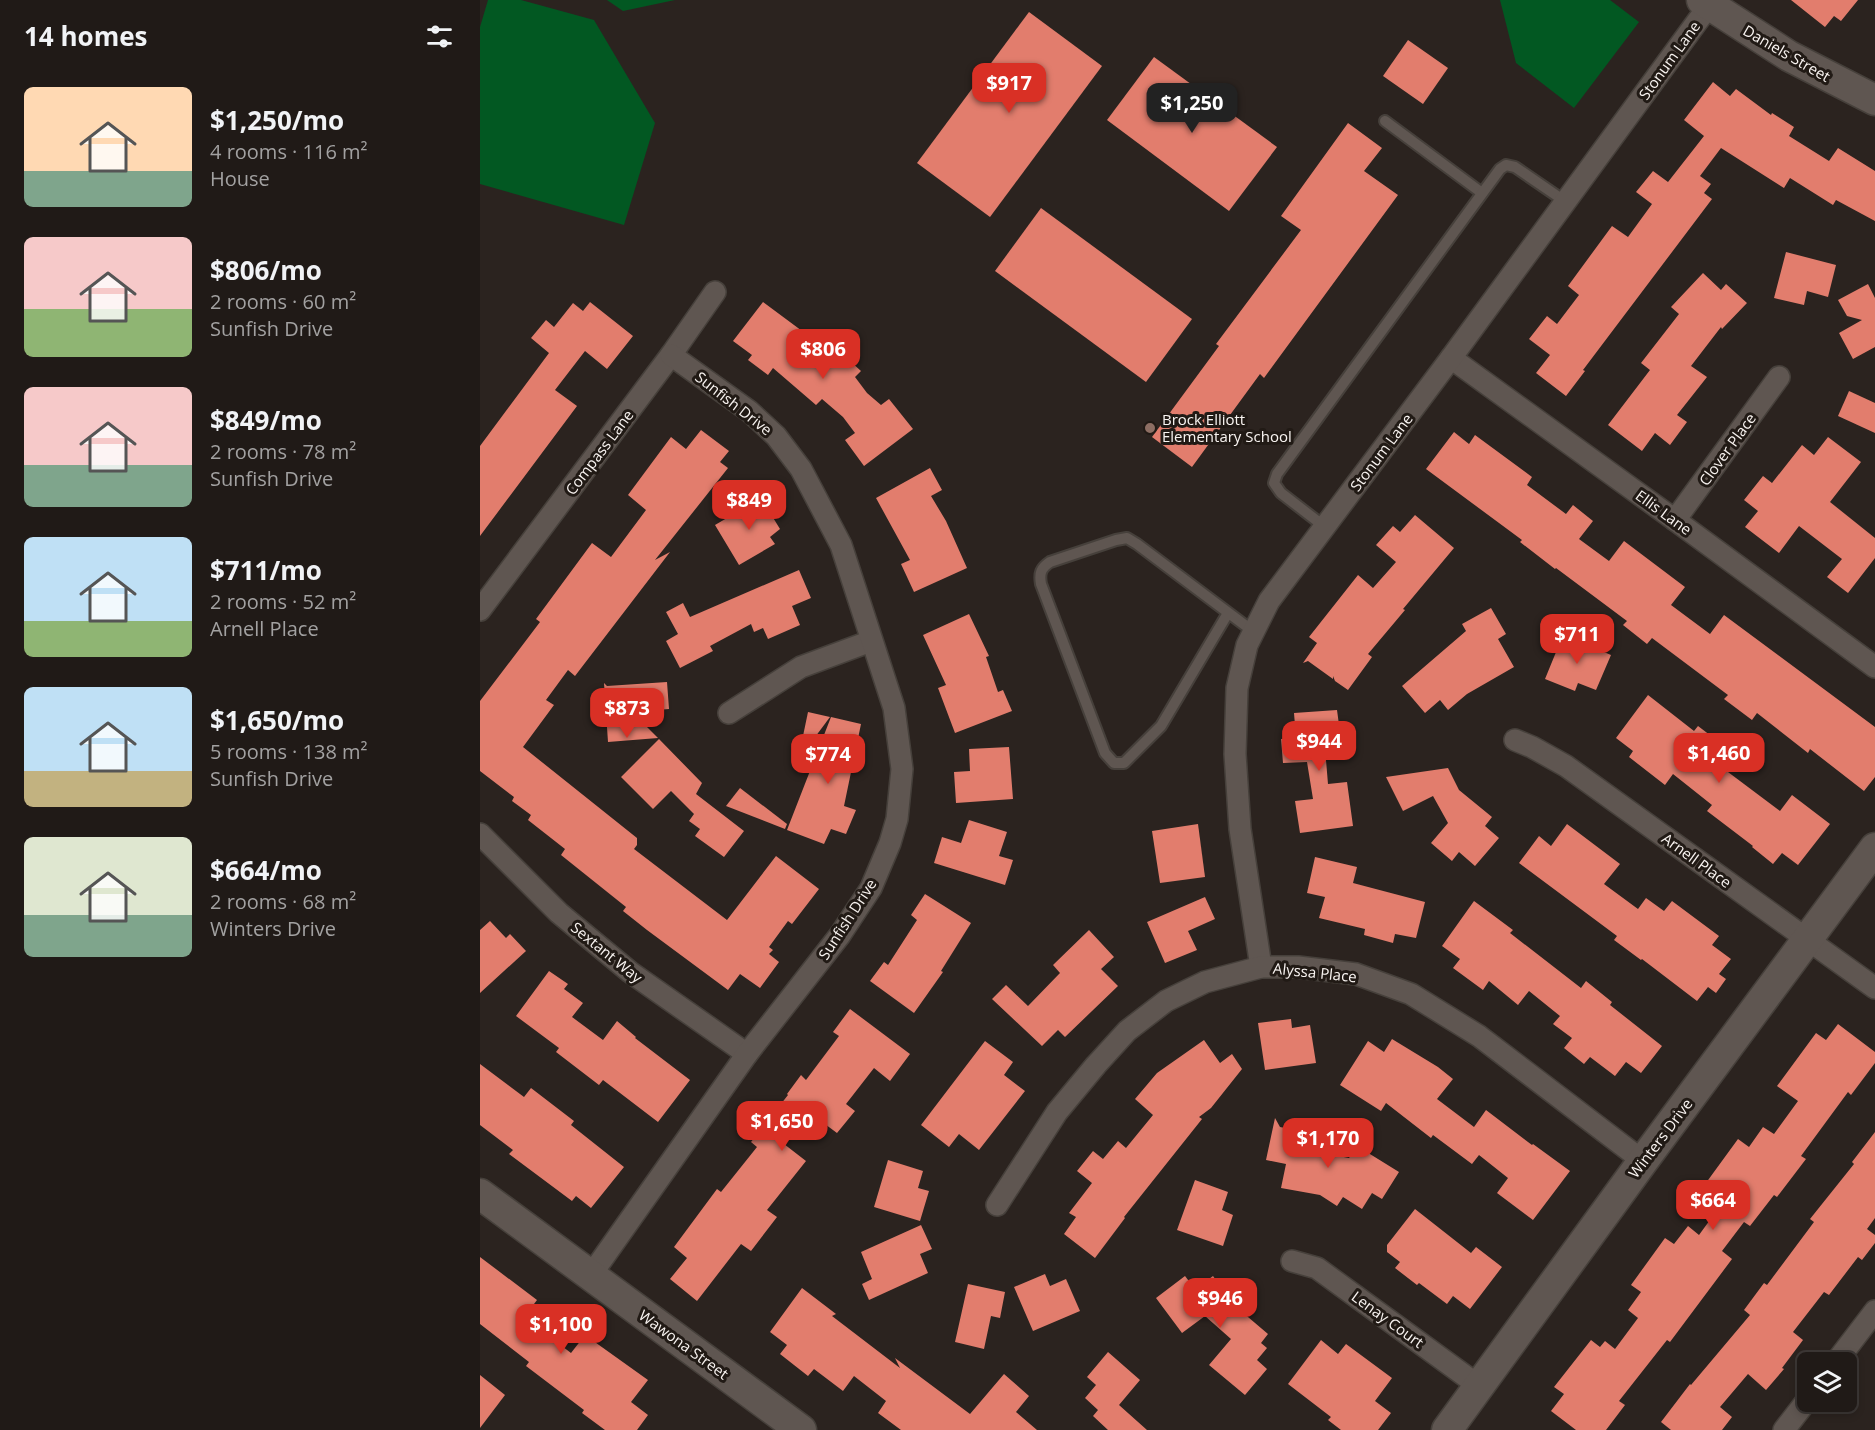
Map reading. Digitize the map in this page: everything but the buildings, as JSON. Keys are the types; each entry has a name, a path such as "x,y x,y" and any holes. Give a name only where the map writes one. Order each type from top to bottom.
{"street":[{"name":"Daniels Street","path":"1708,2 1789,56 1875,100"},
{"name":"Stonum Lane","path":"1261,967 1240,829 1235,754 1237,688 1247,645 1269,602 1566,202 1708,2"},
{"name":"Compass Lane","path":"480,610 716,292"},
{"name":"Sunfish Drive","path":"591,1275 747,1054 840,935 871,888 890,843 897,819 902,770 894,708 841,545 801,469 776,436 749,411 671,355"},
{"name":"Ellis Lane","path":"1451,358 1875,667"},
{"name":"Clover Place","path":"1676,520 1779,377"},
{"path":"729,713 801,667 871,641"},
{"name":"Arnell Place","path":"1515,740 1566,766 1875,988"},
{"name":"Sextant Way","path":"480,834 559,913 630,972 747,1054"},
{"name":"Winters Drive","path":"1447,1430 1875,848"},
{"name":"Alyssa Place","path":"997,1205 1057,1112 1127,1031 1166,1001 1205,982 1261,967 1298,967 1356,974 1411,994 1479,1036 1643,1161"},
{"name":"Wawona Street","path":"480,1194 801,1430"},
{"name":"Lenay Court","path":"1292,1262 1317,1268 1479,1386"},
{"path":"1844,1352 1875,1311"},
{"path":"1784,1430 1798,1412"}],"lane":[{"path":"1385,121 1482,193"},
{"path":"1325,527 1281,492 1274,483 1277,474 1482,193 1500,169 1506,165 1515,167 1566,202"},
{"path":"1228,614 1161,726 1124,763 1114,763 1105,753 1041,584 1040,574 1043,567 1050,562 1127,538 1254,632"}],"green space":[{"path":"488,0 521,0 594,20 655,123 624,225 480,184 480,27"},
{"path":"607,0 675,0 623,11"},
{"path":"1500,0 1610,0 1639,22 1574,108 1516,63"}],"place":[{"name":"Brock Elliott Elementary School","path":"1150,428"}]}
